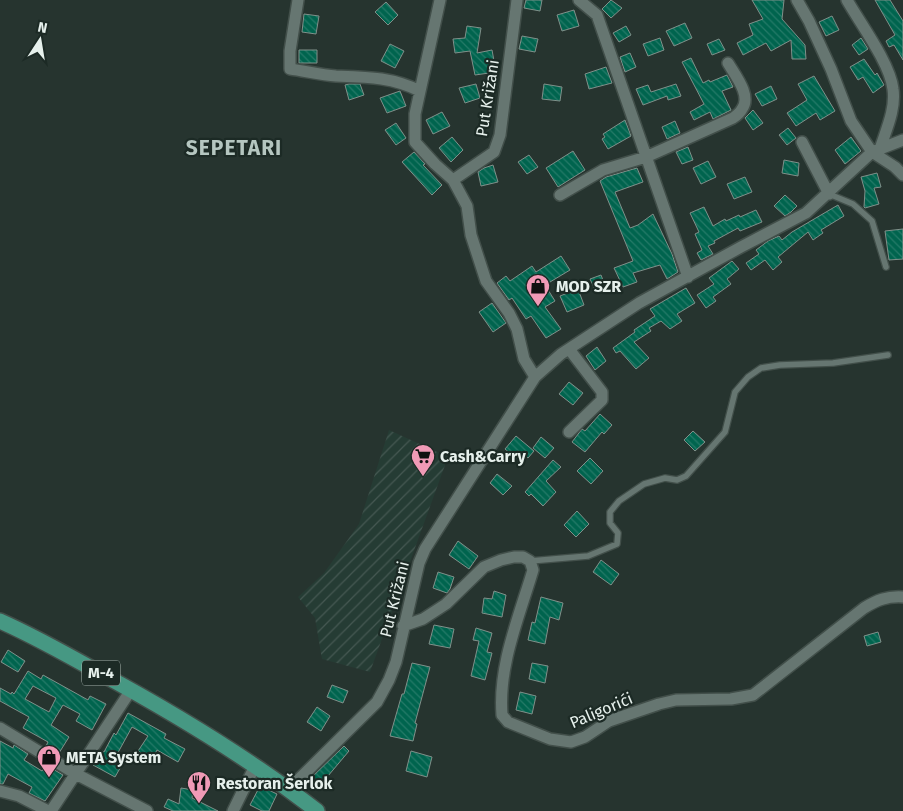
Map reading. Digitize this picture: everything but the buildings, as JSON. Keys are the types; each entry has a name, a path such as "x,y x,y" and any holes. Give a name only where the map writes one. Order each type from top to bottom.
{"main road":[{"name":"M-4","path":"0,621 131,690 199,730 289,789 317,811"}],"street":[{"path":"298,0 290,51 290,69 335,76 374,77 403,83 420,91"},
{"path":"440,0 414,114 415,142 453,180 467,206 474,243 486,281 509,313 517,329 524,359 535,377"},
{"name":"Put Križani","path":"453,180 494,152 500,136 517,0"},
{"path":"579,0 597,15 688,277"},
{"path":"797,0 824,53 851,121 876,151 903,175"},
{"name":"Put Križani","path":"847,0 884,62 893,89 892,110 876,151"},
{"path":"560,195 603,170 646,157 734,118 744,108 745,100 743,90 728,63"},
{"name":"Put Križani","path":"289,789 377,702 396,662 419,563 425,549 535,377 568,349 640,303 740,247 806,213 876,151 903,140"},
{"path":"802,142 829,194"},
{"path":"568,349 602,392 602,400 569,432"},
{"path":"403,626 423,619 446,604 484,567 501,560 514,558 523,557 530,560"},
{"name":"Paligorići","path":"530,560 532,570 508,653 503,680 502,715 508,722 550,739 571,742 585,737 609,721 659,704 676,700 732,699 753,695 864,608 878,600 903,597"},
{"path":"0,791 19,796 49,811 76,774 131,690"},
{"path":"0,728 76,774 147,811"},
{"path":"233,811 255,766"}],"lane":[{"path":"829,194 853,204 872,221 886,267"},
{"path":"530,560 588,556 617,544 618,533 610,523 610,512 619,501 644,484 665,478 677,480 686,476 725,432 735,392 748,377 761,368 780,364 833,364 888,355"}],"shaded area":[{"path":"389,430 448,457 370,672 322,659 315,618 298,597 324,573 359,524"}],"place":[{"name":"MOD SZR","path":"538,307"},
{"name":"Cash&Carry","path":"423,477"},
{"name":"META System","path":"49,778"},
{"name":"Restoran Šerlok","path":"199,804"}],"district":[{"name":"SEPETARI","path":"234,148"}]}
